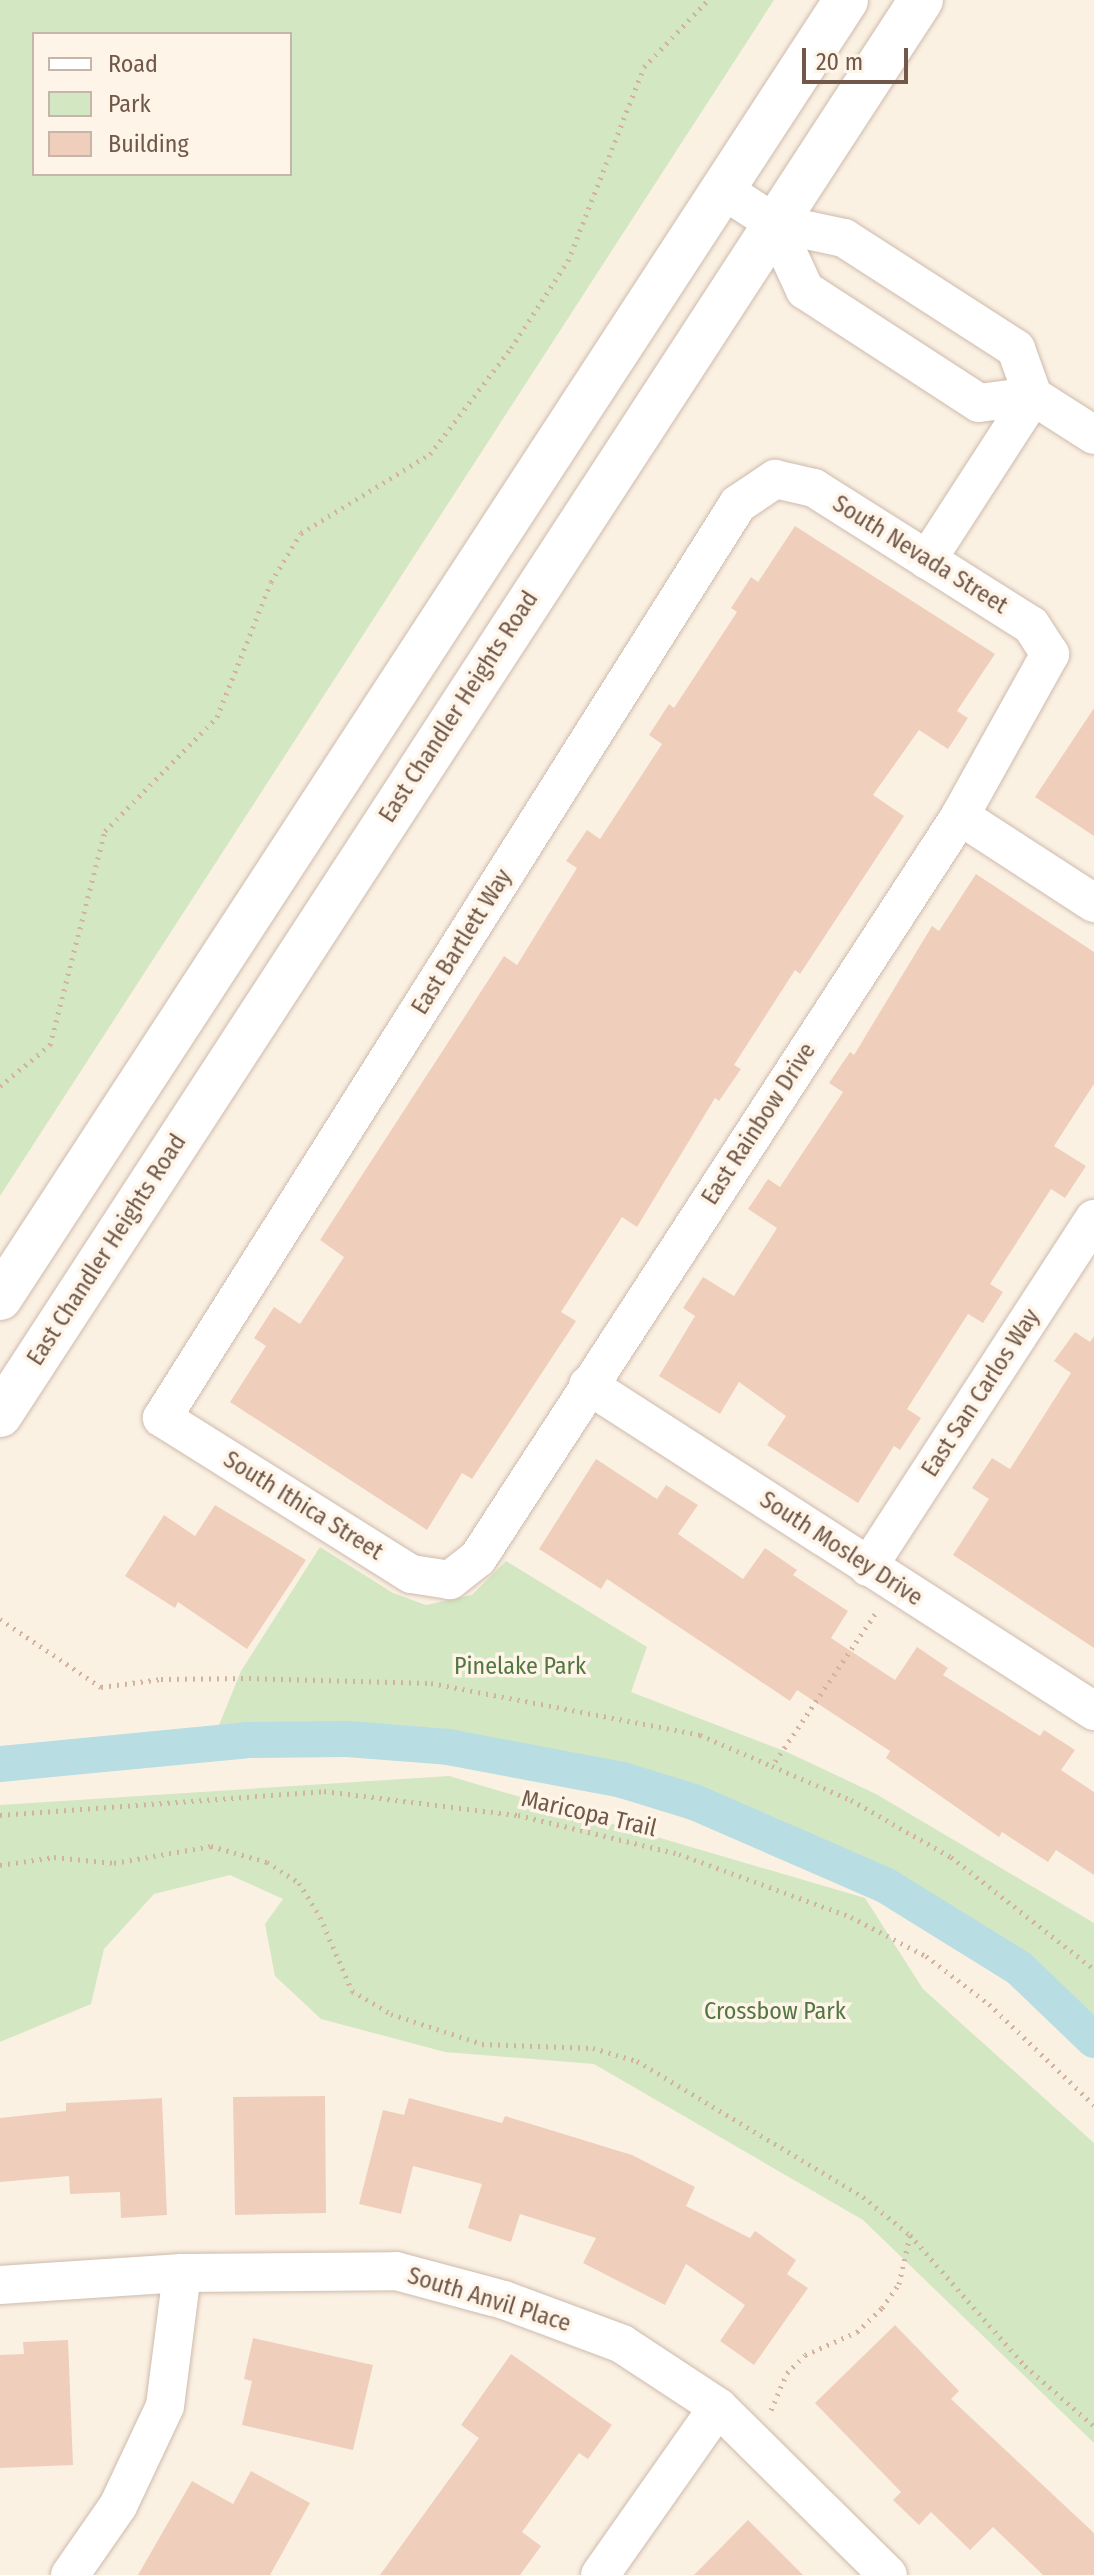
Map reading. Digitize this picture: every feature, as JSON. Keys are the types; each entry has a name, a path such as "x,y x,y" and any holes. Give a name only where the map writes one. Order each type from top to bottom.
{"main road":[{"path":"0,1298 846,0"},
{"name":"East Chandler Heights Road","path":"0,1415 921,0"}],"street":[{"path":"722,189 774,223 844,238 1016,349 1033,396 1094,435"},
{"path":"774,223 805,290 979,403 1033,396"},
{"path":"927,560 1033,396"},
{"name":"South Nevada Street","path":"775,479 814,488 1031,625 1050,654"},
{"name":"East Bartlett Way","path":"162,1418 738,504 775,479"},
{"name":"East Rainbow Drive","path":"450,1580 478,1558 960,816 1050,654"},
{"path":"960,816 1094,903"},
{"name":"East San Carlos Way","path":"882,1576 1094,1219"},
{"name":"South Mosley Drive","path":"588,1385 1094,1711"},
{"name":"South Ithica Street","path":"162,1418 411,1574 450,1580"},
{"name":"South Anvil Place","path":"0,2285 182,2273 396,2271 504,2300 622,2344 718,2407 888,2575"},
{"path":"70,2575 118,2506 165,2406 182,2273"},
{"path":"600,2575 718,2407"}],"path":[{"path":"0,1086 50,1045 105,831 217,717 271,582 301,533 430,454 511,348 568,261 644,67 708,0"},
{"path":"772,1766 882,1576"},
{"path":"0,1619 101,1687 205,1678 431,1683 700,1735 851,1800 951,1857 1094,1969"},
{"name":"Maricopa Trail","path":"0,1815 324,1791 518,1815 679,1854 851,1917 926,1956 989,2004 1094,2105"},
{"path":"0,1865 54,1857 114,1863 211,1846 267,1862 299,1883 320,1917 352,1991 391,2014 482,2044 593,2048 637,2061 863,2197 910,2235 1025,2366 1094,2426"},
{"path":"759,2448 787,2373 805,2355 857,2332 882,2308 899,2284 910,2235"}],"green space":[{"path":"0,0 774,0 0,1196"},
{"name":"Pinelake Park","path":"320,1547 393,1593 426,1605 472,1595 506,1561 647,1647 631,1692 787,1752 876,1794 1094,1923 1094,2027 1028,1964 939,1903 844,1853 646,1780 482,1744 313,1729 215,1735 241,1671"},
{"name":"Crossbow Park","path":"449,1776 865,1898 923,1989 1094,2143 1094,2443 863,2220 594,2064 445,2052 321,2019 275,1976 265,1924 283,1899 230,1875 154,1894 104,1949 91,2004 0,2042 0,1805"}],"building":[{"path":"795,526 995,654 957,711 968,718 948,749 919,730 873,795 904,816 800,974 795,970 734,1065 741,1069 719,1101 715,1098 637,1227 622,1217 561,1312 576,1321 472,1479 462,1473 427,1530 230,1402 266,1346 254,1338 274,1307 300,1324 344,1257 320,1240 504,956 517,965 577,868 566,861 587,830 600,839 662,744 649,735 669,704 674,708 737,612 731,608 751,577 758,582"},
{"path":"1094,708 1094,836 1035,797"},
{"path":"976,874 1094,952 1094,1084 1054,1146 1086,1166 1065,1198 1051,1189 990,1284 1003,1292 983,1323 968,1314 907,1409 921,1418 900,1450 894,1446 858,1503 767,1445 786,1416 739,1382 720,1414 659,1376 695,1316 683,1308 703,1277 734,1296 777,1228 748,1209 768,1179 780,1187 843,1092 829,1083 850,1052 854,1055 932,926 939,931"},
{"path":"1075,1332 1090,1342 1094,1336 1094,1648 953,1555 989,1499 972,1488 992,1458 1010,1469 1071,1373 1054,1361"},
{"path":"596,1459 657,1499 666,1485 698,1505 678,1534 743,1579 765,1548 797,1570 793,1575 848,1611 831,1638 895,1680 917,1647 948,1668 943,1675 1040,1736 1044,1730 1075,1750 1061,1770 1094,1792 1094,1875 1056,1850 1048,1862 1002,1832 999,1837 886,1758 890,1751 797,1690 790,1701 607,1579 601,1589 539,1549"},
{"path":"215,1505 306,1560 247,1649 178,1602 175,1608 125,1576 164,1515 195,1536"},
{"path":"325,2096 326,2213 235,2215 233,2097"},
{"path":"162,2098 167,2215 121,2218 120,2192 70,2194 69,2176 0,2182 0,2118 66,2111 66,2103"},
{"path":"409,2098 502,2123 505,2116 632,2155 695,2187 686,2206 750,2238 755,2231 796,2260 787,2274 808,2288 754,2365 720,2341 745,2305 686,2264 665,2305 583,2263 596,2238 520,2214 511,2242 468,2228 482,2184 413,2166 401,2214 359,2204 383,2110 404,2115"},
{"path":"895,2325 959,2391 951,2399 1094,2533 1094,2575 1043,2575 993,2527 970,2550 931,2512 919,2525 893,2500 901,2492 815,2403"},
{"path":"253,2338 373,2365 353,2450 242,2425 252,2381 244,2379"},
{"path":"68,2340 73,2465 0,2468 0,2355 24,2354 23,2342"},
{"path":"511,2354 612,2425 588,2459 579,2453 522,2532 541,2546 520,2575 380,2575 479,2438 461,2425"},
{"path":"251,2471 310,2503 270,2575 138,2575 192,2481 233,2504"},
{"path":"748,2520 803,2575 694,2575"}],"waterway":[{"path":"0,1764 247,1740 347,1739 448,1747 622,1780 694,1802 885,1885 1019,1968 1094,2040"}]}
